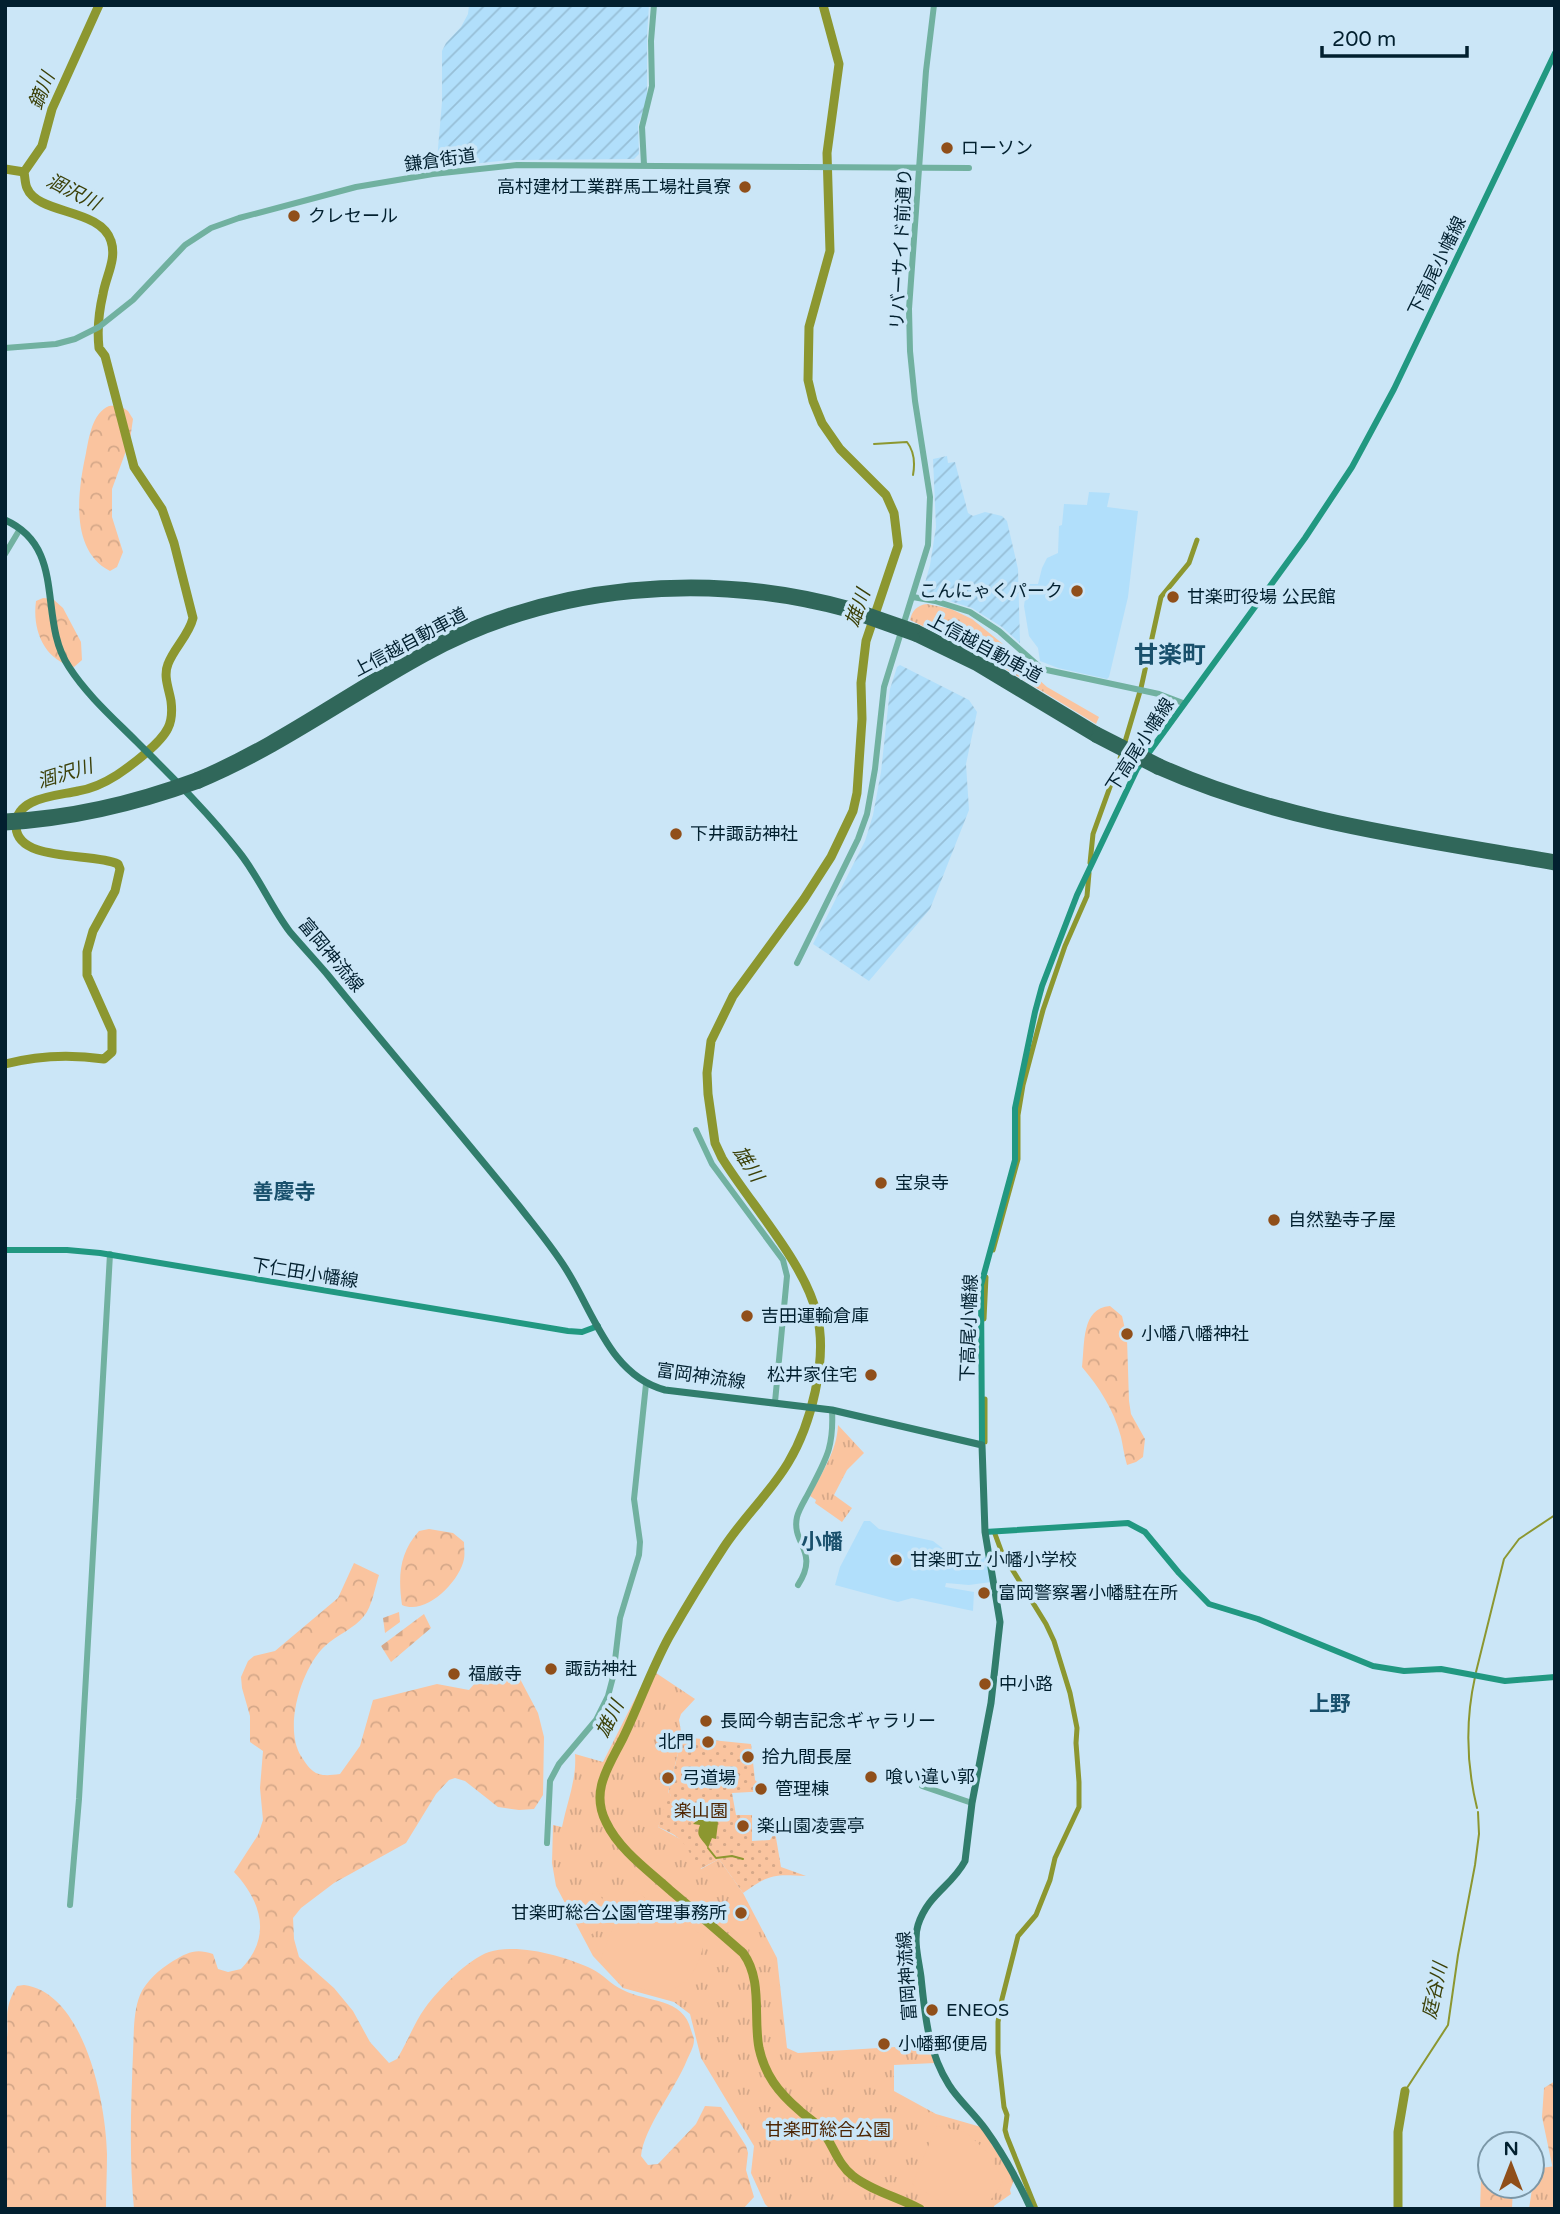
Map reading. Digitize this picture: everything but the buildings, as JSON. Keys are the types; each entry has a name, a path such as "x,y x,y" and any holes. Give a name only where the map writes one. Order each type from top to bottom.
{"highway":[{"name":"上信越自動車道","path":"5,826 48,823 116,810 198,781 278,737 421,650 467,628 536,605 607,590 652,584 697,583 788,591 959,648 1096,734 1228,799 1292,817 1555,866"},
{"name":"上信越自動車道","path":"1158,766 1231,792 1306,813 1555,859"},
{"name":"上信越自動車道","path":"5,818 93,808 198,781"}],"main road":[{"name":"下高尾小幡線","path":"982,1445 981,1284 1014,1166 1015,1108 1035,1012 1042,986 1077,895 1123,794 1149,750 1339,490 1394,389 1555,53"},
{"name":"富岡神流線","path":"5,520 32,540 42,557 53,626 68,666 108,713 240,852 288,928 523,1211 561,1261 622,1365 646,1384 675,1392 830,1410 982,1445 985,1532 1000,1622 990,1703 972,1803 965,1861 962,1868 931,1898 917,1928 927,2031 950,2086 986,2129 1007,2161 1031,2209"},
{"name":"下仁田小幡線","path":"5,1250 67,1250 110,1254 568,1331 586,1331 598,1326"},
{"path":"985,1532 1128,1524 1145,1532 1200,1597 1213,1607 1258,1619 1387,1670 1441,1669 1505,1681 1555,1677"}],"street":[{"path":"645,165 642,127 652,86 651,41 654,5"},
{"name":"リバーサイド前通り","path":"797,962 854,848 867,814 884,687 928,545 930,493 910,351 909,309 934,5"},
{"name":"鎌倉街道","path":"5,348 56,344 75,339 115,316 185,245 211,228 356,187 433,174 517,165 919,169"},
{"path":"919,169 969,168"},
{"path":"5,554 20,529"},
{"path":"913,597 970,612 999,631 1042,669 1159,694 1183,703"},
{"path":"696,1130 712,1164 783,1261 787,1276 775,1402"},
{"path":"70,1905 79,1799 110,1254"},
{"path":"547,1843 550,1780 559,1764 596,1720 608,1696 613,1677 620,1618 639,1555 640,1542 634,1499 646,1384"},
{"path":"798,1585 807,1561 805,1548 798,1535 797,1516 830,1451 833,1434 830,1410"},
{"path":"922,1786 972,1803"}],"shaded area":[{"path":"469,5 649,5 647,102 638,125 639,154 634,159 509,160 444,167 437,160 442,102 442,51 461,27 468,14"},
{"path":"947,456 948,463 955,462 968,513 973,516 985,512 1002,516 1007,521 1018,569 1020,643 1002,627 972,608 924,593 936,527 933,459"},
{"name":"こんにゃくパーク","path":"1089,492 1110,493 1107,507 1138,511 1128,597 1107,679 1040,661 1038,648 1029,636 1024,606 1027,584 1038,584 1047,558 1058,553 1059,526 1062,525 1064,504 1087,505"},
{"path":"900,665 969,700 977,712 966,764 969,810 930,909 869,981 813,944 865,841 881,772 890,689"},
{"name":"甘楽町立 小幡小学校","path":"864,1521 870,1521 879,1529 933,1541 950,1554 986,1557 991,1582 969,1585 946,1583 945,1587 974,1592 973,1611 912,1598 898,1602 835,1585 840,1567"},
{"path":"699,1806 714,1810 718,1823 716,1839 712,1838 708,1848 699,1835 700,1825 693,1824 701,1817 696,1811"}],"green space":[{"path":"119,405 128,411 133,419 130,440 112,489 112,517 123,552 117,567 110,571 97,561 88,549 82,534 79,501 92,426 103,409"},
{"path":"43,598 53,599 63,608 81,642 82,660 74,667 55,658 42,642 35,612 36,601"},
{"path":"927,604 951,609 972,619 1014,653 1047,687 1099,717 1096,724 981,654 910,620 916,609"},
{"path":"1110,1306 1122,1316 1127,1338 1131,1414 1145,1439 1143,1457 1127,1465 1121,1437 1110,1408 1082,1367 1089,1320 1101,1308"},
{"path":"838,1425 864,1453 847,1470 834,1495 852,1508 842,1522 815,1503 816,1500 810,1496 832,1453"},
{"path":"429,1529 453,1533 464,1542 461,1568 449,1586 431,1601 421,1606 402,1605 400,1575 407,1548 419,1531"},
{"path":"354,1563 379,1575 367,1612 356,1624 325,1646 309,1668 303,1682 294,1730 296,1744 309,1767 321,1775 340,1774 360,1746 373,1700 437,1684 469,1690 488,1668 519,1677 538,1713 544,1737 543,1795 534,1809 498,1807 465,1781 455,1778 449,1780 436,1794 406,1843 334,1883 301,1908 293,1918 294,1939 299,1957 334,1988 353,2011 370,2042 389,2063 397,2059 421,2014 445,1984 472,1961 489,1952 527,1950 569,1960 596,1971 623,1990 673,2006 687,2019 694,2043 682,2072 648,2133 641,2156 648,2165 658,2164 696,2124 705,2106 721,2107 748,2153 746,2170 754,2197 743,2209 134,2209 132,2092 134,2024 140,1995 158,1972 192,1952 213,1954 218,1969 228,1972 241,1969 251,1957 260,1932 257,1907 244,1883 234,1872 258,1835 263,1820 260,1788 263,1751 250,1742 250,1716 241,1677 248,1661 254,1656 275,1651 338,1598"},
{"path":"399,1612 400,1622 385,1633 383,1618"},
{"path":"424,1614 431,1628 391,1662 381,1646"},
{"name":"甘楽町総合公園","path":"650,1669 695,1699 679,1720 682,1737 668,1793 671,1795 658,1827 684,1841 701,1869 719,1859 743,1893 777,1958 787,2048 798,2053 927,2045 935,2063 894,2065 894,2091 936,2114 981,2127 1014,2180 1011,2194 994,2206 994,2209 770,2209 751,2173 754,2146 701,2058 690,2014 674,2002 623,1988 593,1956 556,1886 552,1863 553,1825 562,1827 573,1781 575,1754 603,1762"},
{"name":"楽山園","path":"682,1737 751,1744 755,1780 759,1784 767,1784 768,1791 732,1793 736,1815 752,1815 752,1841 770,1840 775,1832 781,1867 806,1876 772,1877 743,1893 719,1859 698,1870 684,1843 658,1827 665,1804 671,1795 668,1794"},
{"path":"598,1891 611,1916 600,1922 603,1928 590,1935 577,1911 589,1905 585,1898"},
{"path":"635,1891 705,1937 699,1960 690,1976 679,1987 650,1991 634,1986 601,1961 610,1933"},
{"path":"24,1985 45,1993 63,2008 77,2029 88,2054 106,2133 106,2209 5,2209 5,2047 8,2011 17,1986"},
{"path":"1555,2081 1555,2179 1542,2117 1544,2088"},
{"path":"937,2126 966,2132 989,2154 1003,2181 994,2196 981,2209 953,2209 912,2184"},
{"path":"1555,2166 1555,2209 1529,2209 1530,2200 1546,2200 1546,2167"},
{"path":"1480,2200 1512,2200 1512,2209 1480,2209"}],"waterway":[{"name":"鏑川","path":"24,172 42,146 52,109 99,5"},
{"name":"雄川","path":"823,5 839,64 827,153 830,251 809,327 808,380 822,423 840,449 886,495 894,513 898,546 866,641 861,683 862,719 857,793 853,811 831,857 804,899 733,996 711,1041 707,1073 715,1143 722,1158 789,1255 811,1295 820,1332 819,1371 810,1411 796,1448 781,1474 724,1547 669,1637 607,1769 600,1800 606,1822 626,1851 743,1953 753,1975 759,2048 765,2067 779,2090 819,2127 847,2171 868,2186 920,2209"},
{"name":"鏑川","path":"5,169 24,172"},
{"name":"涸沢川","path":"5,1064 55,1056 104,1059 112,1052 112,1031 87,975 87,952 93,931 115,891 120,869 118,864 43,851 29,846 20,838 16,827 17,817 22,809 38,800 88,789 108,780 138,760 159,740 168,728 171,714 167,669 193,618 174,543 162,509 134,467 105,356 99,348 99,314 112,261 111,241 105,230 95,223 33,197 26,186 24,172"},
{"path":"874,444 907,442 913,458 913,475"},
{"path":"1090,863 1093,834 1119,762 1141,688 1161,597 1189,563 1197,540"},
{"path":"993,1250 1018,1159 1018,1115 1023,1085 1043,1010 1065,946 1087,896 1089,873"},
{"path":"984,1319 986,1277"},
{"path":"985,1399 985,1442"},
{"name":"庭谷川","path":"1476,1672 1504,1559 1519,1539 1555,1515"},
{"path":"995,1534 1002,1553 1054,1641 1070,1693 1077,1728 1079,1807 1055,1858 1050,1880 1036,1915 1018,1936 998,2022 998,2053 1007,2115 1005,2130 1036,2209"},
{"name":"庭谷川","path":"1475,1677 1468,1742 1477,1808"},
{"name":"庭谷川","path":"1405,2091 1448,2025 1475,1865 1479,1834 1478,1812"},
{"path":"708,1848 716,1858 732,1856 743,1859"},
{"name":"庭谷川","path":"1398,2209 1398,2132 1405,2091"}],"place":[{"name":"ローソン","path":"947,148"},
{"name":"高村建材工業群馬工場社員寮","path":"745,187"},
{"name":"クレセール","path":"294,216"},
{"name":"こんにゃくパーク","path":"1077,591"},
{"name":"甘楽町役場 公民館","path":"1173,597"},
{"name":"下井諏訪神社","path":"676,834"},
{"name":"宝泉寺","path":"881,1183"},
{"name":"自然塾寺子屋","path":"1274,1220"},
{"name":"吉田運輸倉庫","path":"747,1316"},
{"name":"小幡八幡神社","path":"1127,1334"},
{"name":"松井家住宅","path":"871,1375"},
{"name":"甘楽町立 小幡小学校","path":"896,1560"},
{"name":"富岡警察署小幡駐在所","path":"984,1593"},
{"name":"諏訪神社","path":"551,1669"},
{"name":"福厳寺","path":"454,1674"},
{"name":"中小路","path":"985,1684"},
{"name":"長岡今朝吉記念ギャラリー","path":"706,1721"},
{"name":"北門","path":"708,1742"},
{"name":"拾九間長屋","path":"748,1757"},
{"name":"喰い違い郭","path":"871,1777"},
{"name":"弓道場","path":"668,1778"},
{"name":"管理棟","path":"761,1789"},
{"name":"楽山園凌雲亭","path":"743,1826"},
{"name":"甘楽町総合公園管理事務所","path":"741,1913"},
{"name":"ENEOS","path":"932,2010"},
{"name":"小幡郵便局","path":"884,2044"}],"district":[{"name":"甘楽町","path":"1170,655"},
{"name":"善慶寺","path":"284,1192"},
{"name":"小幡","path":"822,1542"},
{"name":"上野","path":"1330,1704"}]}
